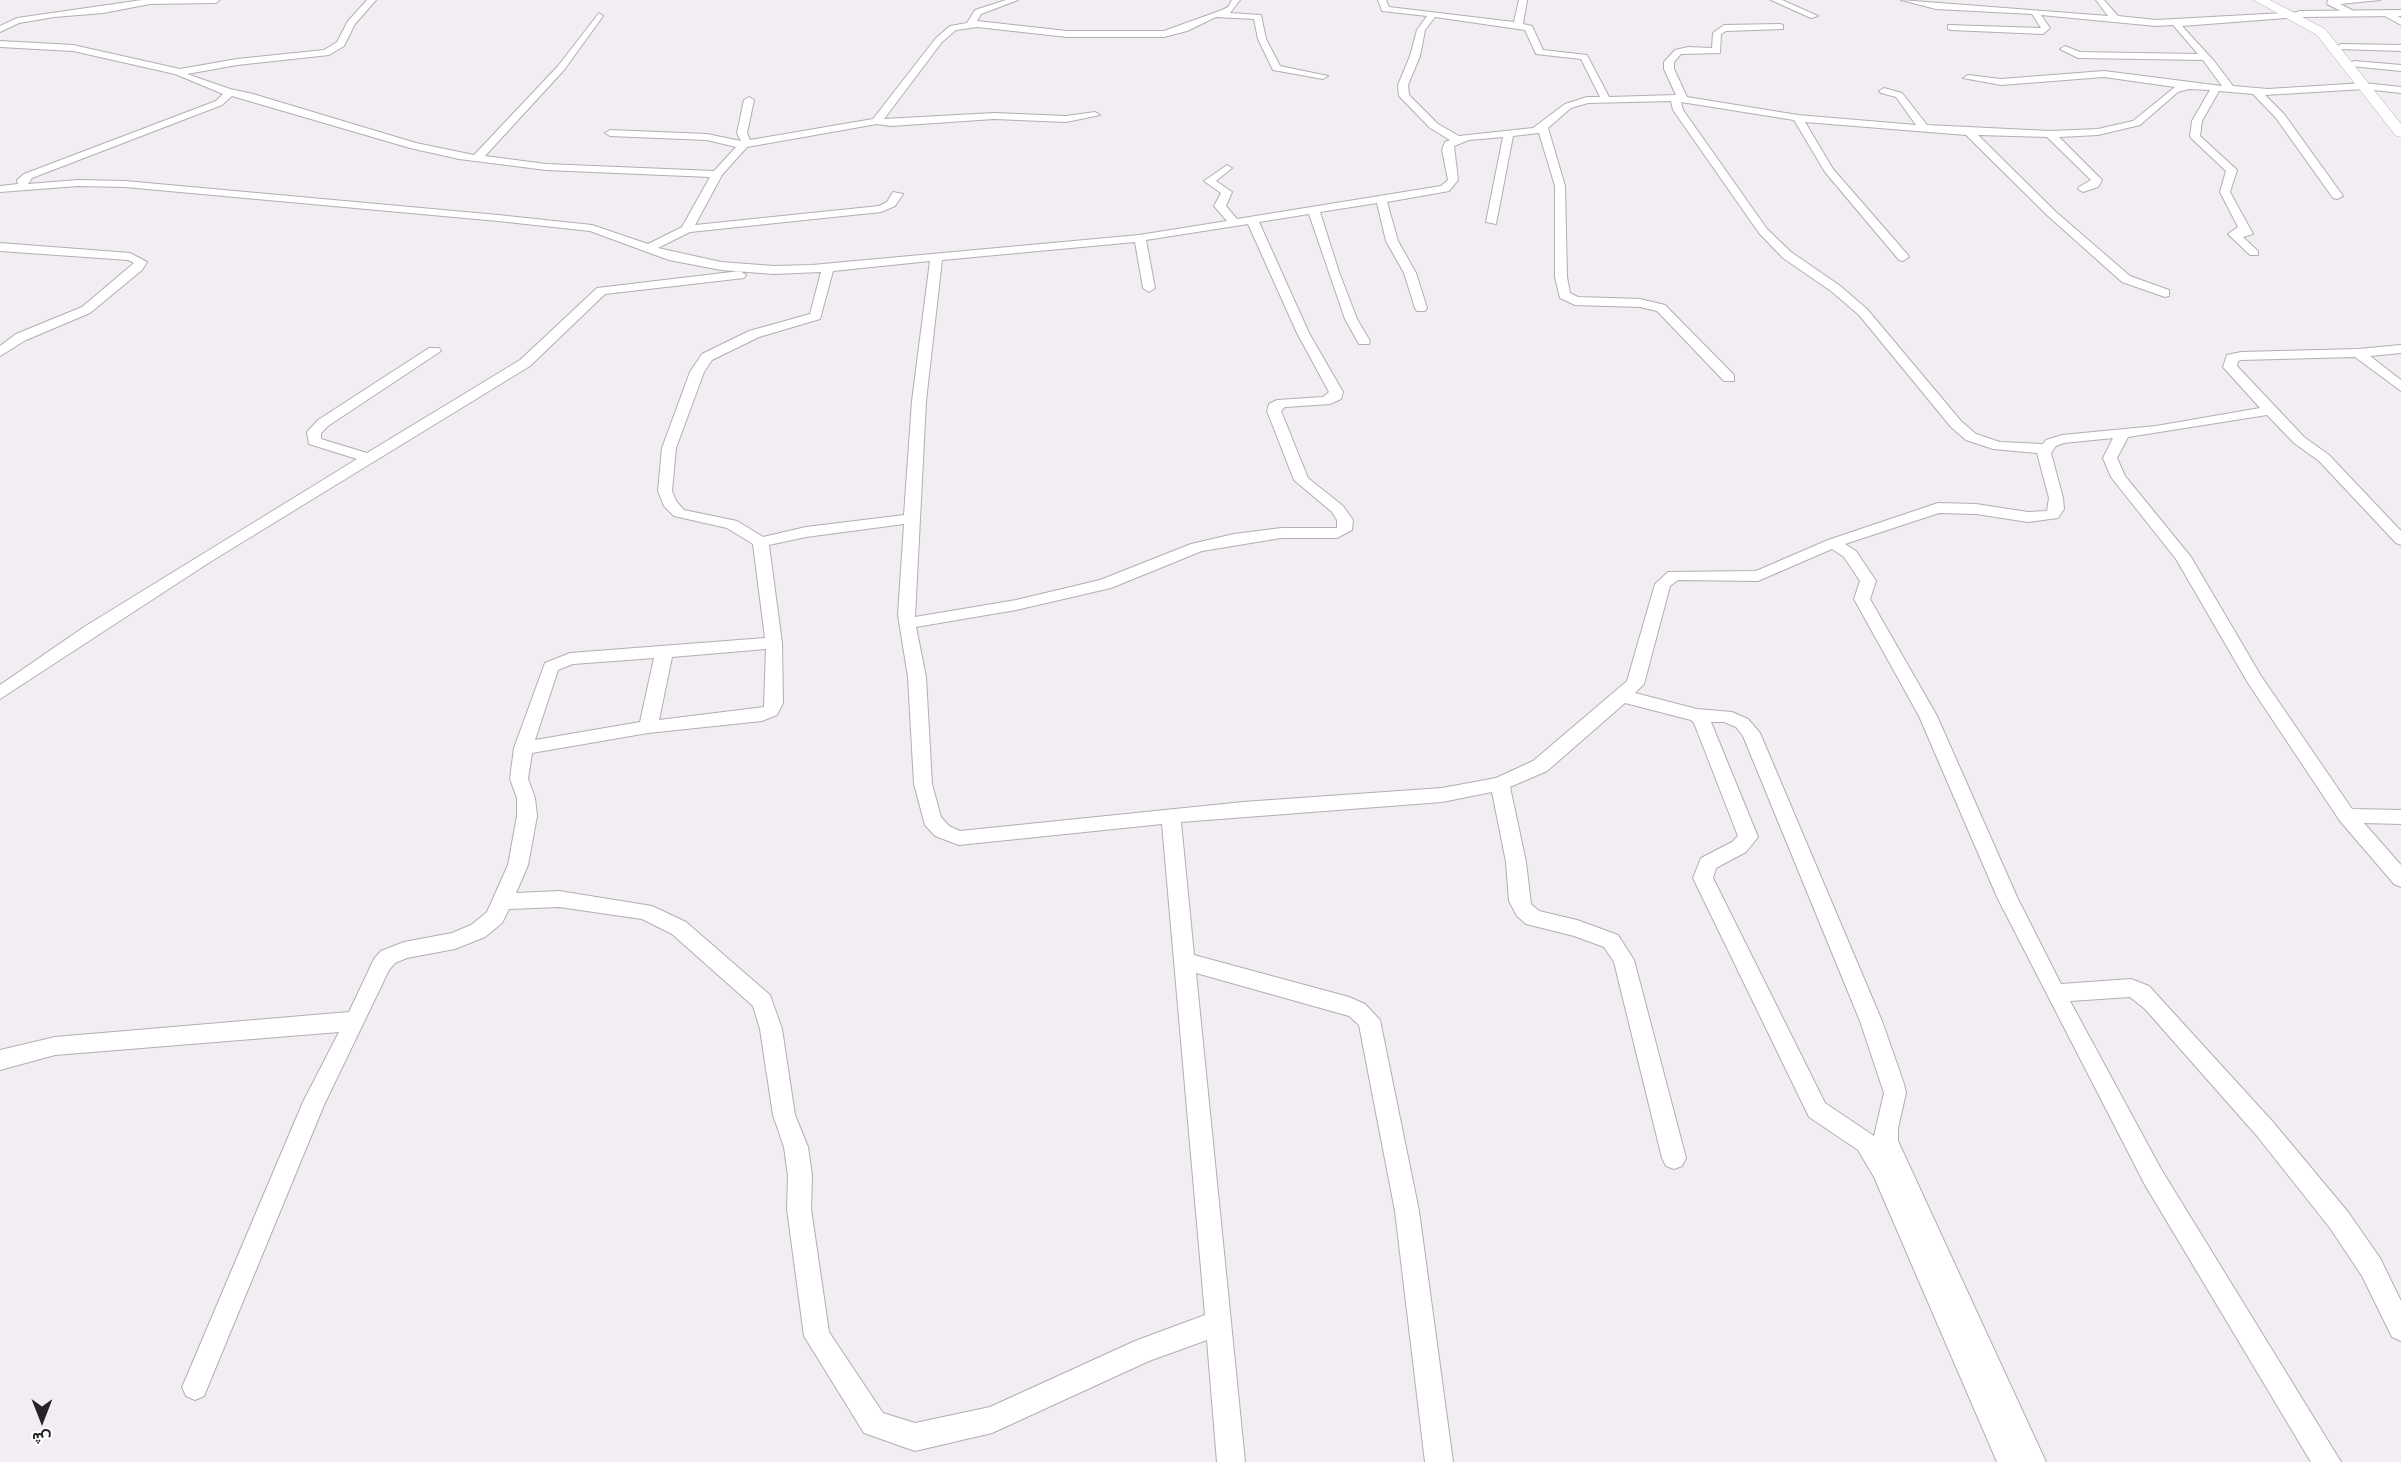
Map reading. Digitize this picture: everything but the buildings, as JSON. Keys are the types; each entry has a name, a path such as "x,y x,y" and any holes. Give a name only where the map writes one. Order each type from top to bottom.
{"main road":[{"path":"2260,0 2321,26 2341,46 2401,134"},
{"path":"2269,0 2321,32 2401,119"}],"street":[{"path":"0,29 17,21 54,14 103,10 150,1 216,0"},
{"path":"0,44 73,48 180,72 237,62 326,53 341,44 351,23 372,0"},
{"path":"971,24 978,12 1014,0"},
{"path":"877,121 945,33 953,28 971,24 1057,34 1144,35 1184,30 1199,20 1231,9 1236,0"},
{"path":"1382,0 1383,9 1529,28 1541,53 1584,57 1605,98"},
{"path":"1518,25 1523,0"},
{"path":"1775,0 1814,15"},
{"path":"1905,0 1936,6 2034,12 2180,26 2295,14 2349,12 2401,14"},
{"path":"2100,0 2115,19"},
{"path":"2349,12 2330,2 2376,0"},
{"path":"1951,27 2043,31 2046,27 2034,12"},
{"path":"2386,13 2401,22"},
{"path":"1433,14 1421,30 1415,56 1403,85 1404,96 1434,126 1456,139"},
{"path":"1215,15 1258,17 1262,39 1276,68 1323,76"},
{"path":"477,158 561,68 599,16"},
{"path":"2180,26 2229,88"},
{"path":"1780,27 1724,28 1717,33 1717,51 1678,52 1669,63 1679,98 1678,110 1763,231 1787,255 1835,288 1863,312 1956,424 1971,437 1998,446 2046,449"},
{"path":"2341,46 2401,48"},
{"path":"2065,49 2078,56 2206,57"},
{"path":"2354,64 2401,68"},
{"path":"180,72 180,74 228,92 250,96 414,146 477,158 546,167 717,174"},
{"path":"1968,78 2001,82 2104,74 2189,86 2257,92 2369,86 2401,90"},
{"path":"0,693 185,571 371,459 535,356 601,291 774,270 828,268 1139,238 1314,212 1445,189 1453,180 1447,150 1449,144 1456,139 1508,136 1543,128 1572,104 1605,98 1679,98 1798,118 1969,132 2050,134 2098,132 2136,123 2175,90 2189,86"},
{"path":"2217,87 2197,121 2195,137 2232,170 2225,192 2246,231 2234,234 2254,253"},
{"path":"1884,91 1902,98 1924,129"},
{"path":"28,186 21,182 28,176 219,103 228,95 228,92"},
{"path":"2257,92 2280,116 2337,196"},
{"path":"745,144 742,133 749,100"},
{"path":"610,133 706,136 745,144 855,127 877,121 891,123 994,116 1066,119 1095,115"},
{"path":"1798,118 1829,170 1903,257"},
{"path":"1543,128 1549,141 1560,186 1561,277 1564,295 1575,301 1640,303 1661,308 1729,378"},
{"path":"1969,132 2052,214 2126,279 2165,293"},
{"path":"2050,134 2097,180 2094,185 2083,189"},
{"path":"1492,222 1508,136"},
{"path":"687,229 717,174 745,144"},
{"path":"1227,168 1209,181 1227,192 1220,206 1235,224"},
{"path":"0,189 28,186 125,184 498,218 592,228 673,257 721,266 774,270"},
{"path":"649,248 687,229 881,209 891,204 897,194"},
{"path":"1381,199 1392,241 1410,273 1421,308"},
{"path":"1314,212 1351,319 1364,341"},
{"path":"909,623 1016,605 1105,584 1197,547 1234,539 1281,533 1337,533 1344,530 1344,520 1338,509 1301,480 1274,411 1274,407 1282,403 1325,401 1335,396 1336,392 1303,333 1252,220"},
{"path":"1139,238 1143,246 1149,288"},
{"path":"0,247 130,257 141,262 86,310 21,337 0,352"},
{"path":"936,258 919,401 906,615 917,678 923,784 932,820 942,831 958,838 1243,809 1442,795 1500,784 1540,766 1635,684 1667,579 1683,574 1758,576 1833,543 1938,508 2028,517 2053,515 2056,509 2056,498 2044,453 2050,443 2062,439 2123,433 2270,410"},
{"path":"828,268 816,316 754,334 707,357 697,372 669,448 665,491 669,503 679,513 732,524 761,542 806,532 912,519"},
{"path":"2401,349 2358,353 2241,356 2232,358 2230,367 2299,440 2324,458 2401,540"},
{"path":"371,459 314,441 314,432 323,423 434,351"},
{"path":"2358,353 2401,387"},
{"path":"2123,433 2110,458 2118,477 2183,556 2254,679 2347,816 2401,879"},
{"path":"523,748 648,727 762,715 771,711 774,703 774,643 761,542"},
{"path":"1833,543 1850,555 1868,582 1862,593 1863,599 1929,716 2007,897 2055,993 2153,1177 2326,1462"},
{"path":"195,1386 314,1102 356,1021 381,965 388,957 404,950 455,941 478,931 495,917 503,901 518,865 527,816 526,798 519,780 523,748 551,667 570,659 774,643"},
{"path":"648,727 664,653"},
{"path":"1622,696 1697,715 1726,716 1742,723 1751,733 1871,1021 1893,1084 1895,1093 1886,1128 1886,1141 2032,1462"},
{"path":"1697,715 1719,761 1749,837 1739,847 1708,863 1703,878 1817,1110 1866,1143 1883,1170 2011,1462"},
{"path":"1500,784 1516,862 1519,901 1524,910 1533,918 1577,928 1611,941 1624,960 1674,1158"},
{"path":"2347,816 2401,817"},
{"path":"1171,817 1216,1324 1231,1462"},
{"path":"503,901 559,899 645,912 679,928 762,1001 771,1029 784,1115 796,1147 800,1176 800,1209 817,1336 874,1423 915,1437 992,1420 1144,1350 1216,1324"},
{"path":"1184,961 1341,1003 1357,1010 1369,1020 1407,1211 1439,1462"},
{"path":"2055,993 2132,988 2153,1003 2265,1130 2339,1220 2371,1267 2401,1328"},
{"path":"0,1060 55,1046 356,1021"}]}
